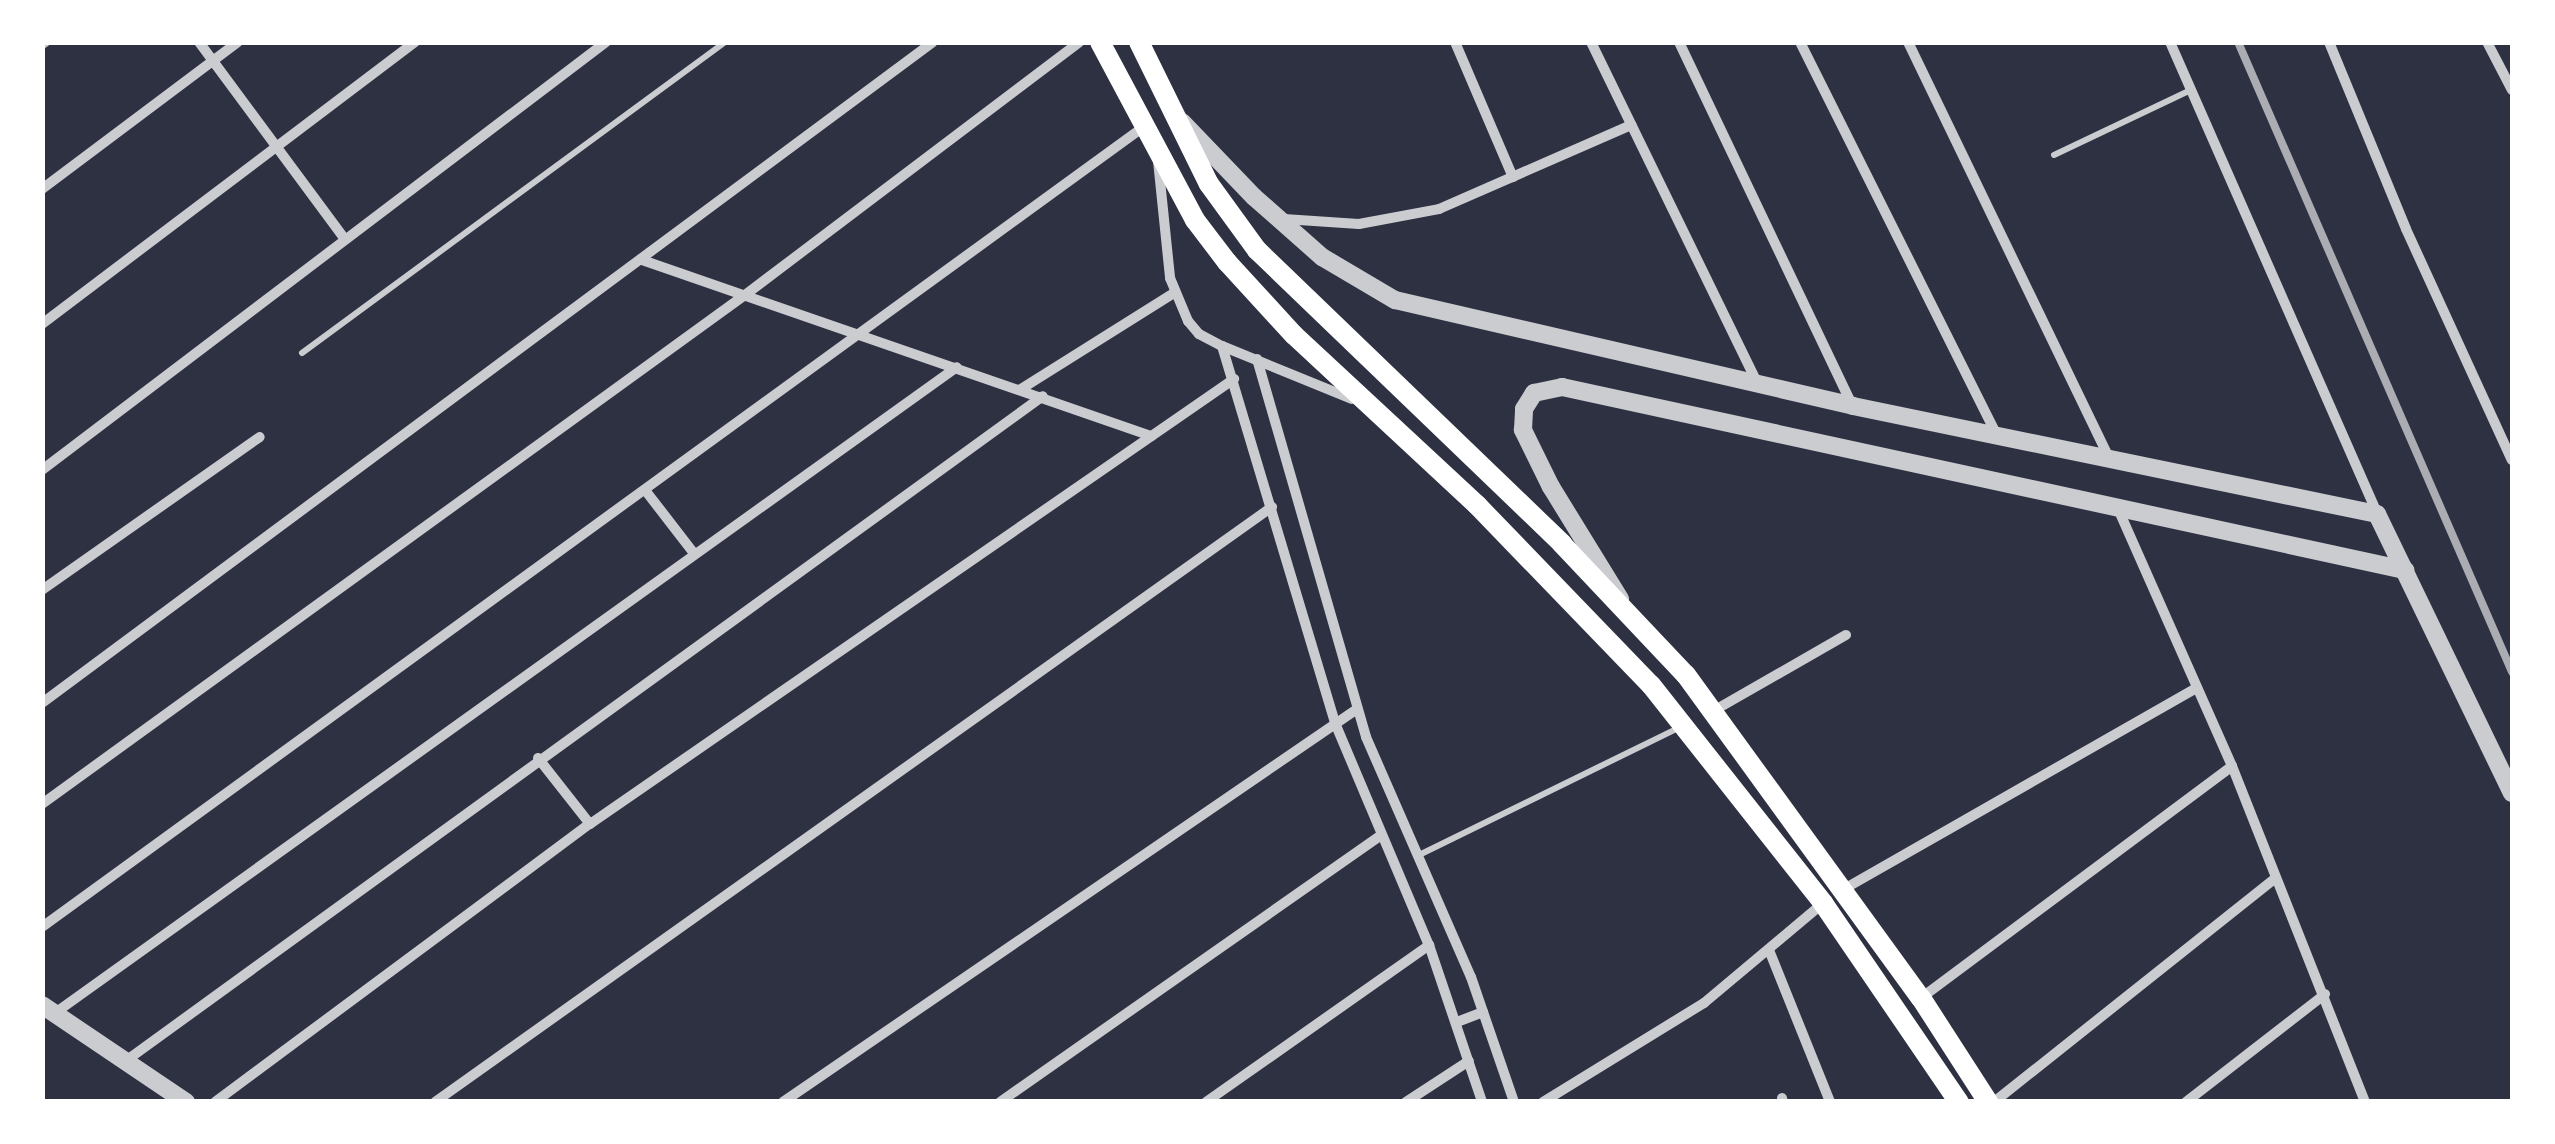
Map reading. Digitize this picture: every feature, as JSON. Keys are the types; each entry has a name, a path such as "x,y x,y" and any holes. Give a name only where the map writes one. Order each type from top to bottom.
{"main road":[{"path":"1100,42 1142,128 1195,220 1227,262 1294,334 1565,594 1684,725 1823,903 1959,1102"},
{"path":"1139,42 1171,111 1232,218 1284,280 1625,608 1715,710 1991,1102"}],"street":[{"path":"199,42 345,238"},
{"path":"42,189 238,42"},
{"path":"42,324 416,42"},
{"path":"42,470 606,42"},
{"path":"42,703 933,42"},
{"path":"42,804 745,295 1079,42"},
{"path":"1455,42 1513,176"},
{"path":"1591,42 1756,380"},
{"path":"1679,42 1853,406"},
{"path":"1800,42 1998,436"},
{"path":"1908,42 2109,458"},
{"path":"2170,42 2377,514 2512,793"},
{"path":"2329,42 2406,229 2512,460"},
{"path":"2487,42 2512,90"},
{"path":"1171,111 1278,218 1322,256 1395,300 1486,325 1756,380 1853,406 2377,514"},
{"path":"1278,218 1318,223 1400,219 1440,209 1631,125"},
{"path":"42,928 1142,128"},
{"path":"1157,153 1174,292 1199,334 1376,409"},
{"path":"642,260 1151,436"},
{"path":"1021,389 1174,292"},
{"path":"1222,346 1335,723 1429,945 1482,1102"},
{"path":"1256,359 1377,769 1450,926 1514,1102"},
{"path":"186,1102 49,1009 380,783 693,552 957,367"},
{"path":"215,1102 590,824 1234,379"},
{"path":"1625,608 1552,487 1523,430 1524,409 1534,393 1562,387 2119,511 2405,570"},
{"path":"127,1060 538,758 1043,396"},
{"path":"1246,417 1272,411"},
{"path":"42,590 260,437"},
{"path":"645,490 693,552"},
{"path":"435,1102 1272,507"},
{"path":"2119,511 2232,766 2365,1102"},
{"path":"1715,710 1846,635"},
{"path":"1844,890 2196,688"},
{"path":"783,1102 1357,709"},
{"path":"538,758 590,824"},
{"path":"1921,998 2232,766"},
{"path":"1000,1102 1380,836"},
{"path":"1991,1102 2276,878"},
{"path":"1543,1102 1681,1019 1823,903"},
{"path":"1206,1102 1429,945"},
{"path":"1769,950 1830,1102"},
{"path":"2186,1102 2325,994"},
{"path":"1457,1022 1483,1012"},
{"path":"1406,1102 1470,1061"}],"lane":[{"path":"302,353 724,42"},
{"path":"2054,155 2191,90"},
{"path":"1416,856 1684,725"}],"railway":[{"path":"2238,42 2512,672"}]}
